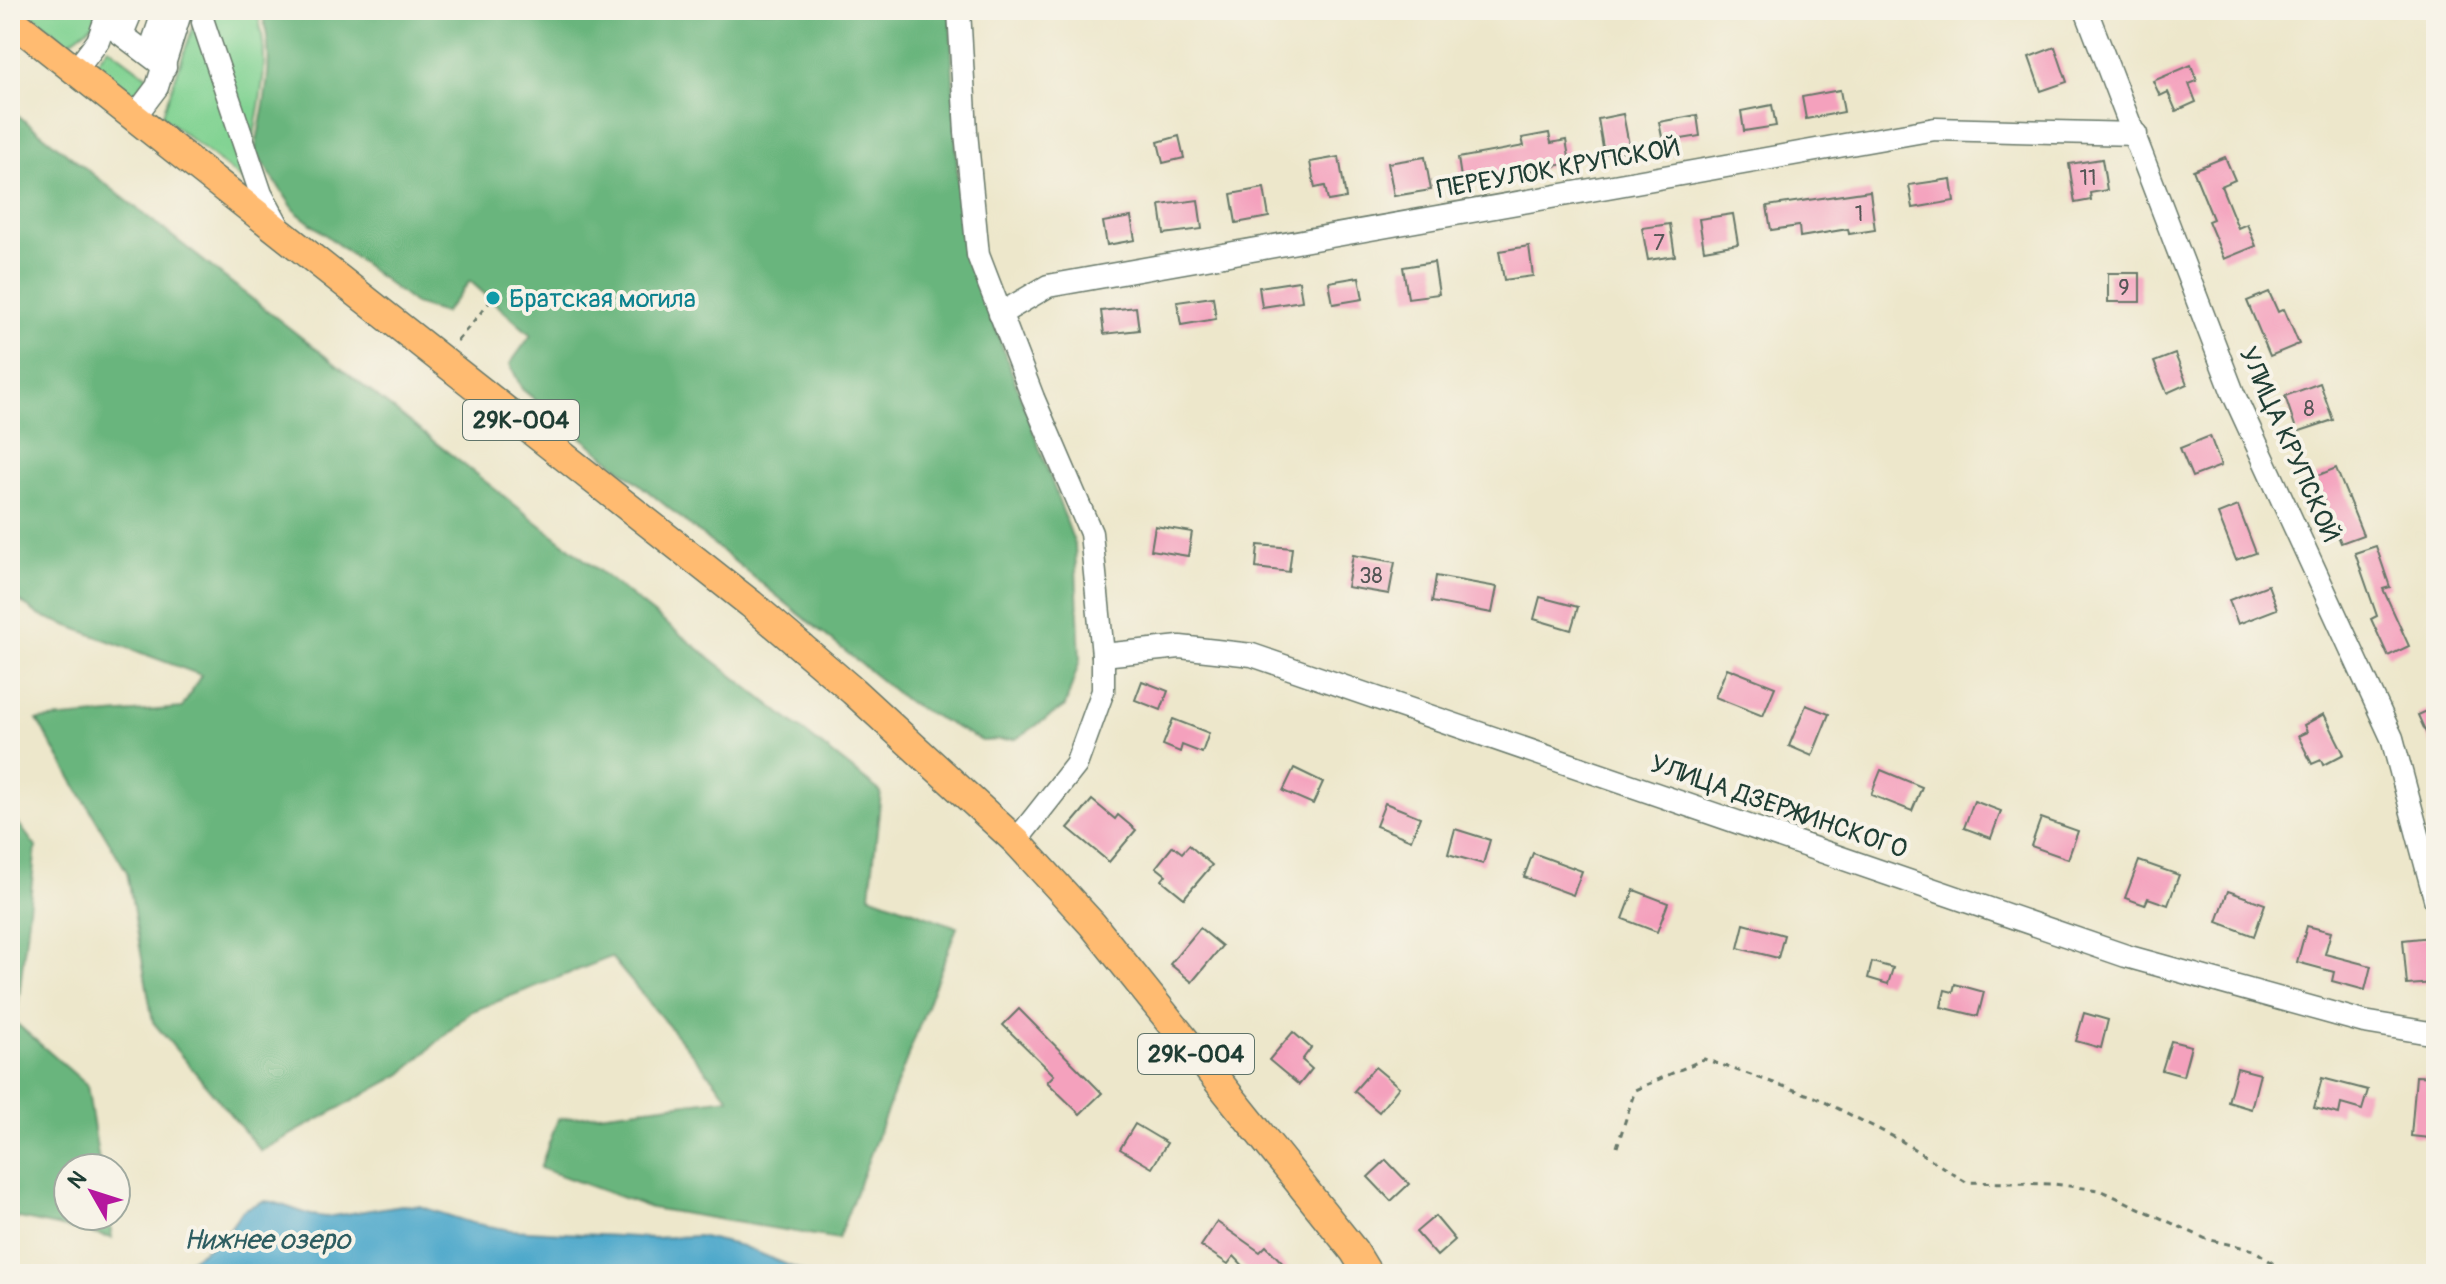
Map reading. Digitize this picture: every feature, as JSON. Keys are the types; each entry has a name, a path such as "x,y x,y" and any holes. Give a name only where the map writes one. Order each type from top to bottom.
{"main road":[{"name":"29К-004","path":"10,19 751,604 853,691 1016,841 1102,936 1344,1239 1368,1274"}],"street":[{"path":"76,70 112,22 132,10"},
{"path":"135,116 157,87 157,60 164,10"},
{"path":"157,60 181,10"},
{"path":"959,10 966,132 978,255 1033,398 1091,533 1103,655 1103,691 1076,765 1016,841"},
{"name":"УЛИЦА КРУПСКОЙ","path":"2086,10 2233,393 2392,738 2436,902"},
{"path":"112,22 157,60"},
{"path":"203,22 261,194 281,231"},
{"name":"ПЕРЕУЛОК КРУПСКОЙ","path":"1000,314 1048,286 1935,129 2136,134"},
{"name":"УЛИЦА ДЗЕРЖИНСКОГО","path":"1103,655 1180,647 1252,655 2126,956 2364,1022 2436,1034"}],"path":[{"path":"454,344 493,298"},
{"path":"1617,1147 1635,1090 1704,1059 1815,1097 1900,1140 1966,1182 2053,1184 2100,1190 2206,1239 2254,1250 2288,1274"}],"green space":[{"path":"26,10 95,10 96,22 68,43"},
{"path":"199,10 256,10 264,47 264,64 252,149 251,187 162,116"},
{"path":"261,10 950,10 960,231 1075,545 1080,660 1065,706 1016,739 982,741 909,703 522,389 510,364 531,335 470,281 444,313 415,304 296,212 255,152 269,63"},
{"path":"108,47 148,77 134,95 95,65"},
{"path":"10,109 881,792 870,895 957,927 838,1239 651,1208 540,1168 558,1119 729,1098 611,957 470,1012 402,1074 261,1151 153,1022 127,872 37,720 182,708 201,675 39,615 10,594"},
{"path":"10,812 36,847 16,1023 87,1085 97,1152 52,1152 52,1225 10,1216"},
{"path":"84,1232 111,1232 112,1238"}],"water":[{"name":"Нижнее озеро","path":"263,1201 326,1217 402,1205 419,1206 472,1223 511,1230 652,1238 698,1236 742,1246 809,1274 168,1274 223,1238 243,1210"}],"building":[{"path":"2055,47 2067,82 2041,91 2029,57"},
{"path":"2191,65 2197,81 2189,84 2196,102 2176,111 2168,92 2160,96 2153,81"},
{"path":"1840,90 1844,112 1806,119 1802,97"},
{"path":"1772,105 1776,126 1744,131 1741,111"},
{"path":"1623,114 1630,150 1604,154 1598,119"},
{"path":"1697,115 1700,136 1663,142 1659,122"},
{"path":"1549,133 1551,143 1566,140 1570,163 1462,184 1458,158 1524,146 1522,138"},
{"path":"1179,136 1184,158 1163,163 1158,142"},
{"path":"1339,157 1346,198 1328,201 1325,186 1315,188 1310,162"},
{"path":"1425,157 1431,190 1394,196 1388,163"},
{"path":"2225,157 2235,180 2221,186 2238,228 2247,224 2256,246 2224,259 2208,221 2213,219 2193,170"},
{"path":"2102,159 2107,190 2090,193 2091,200 2075,203 2069,164"},
{"path":"1951,179 1954,201 1913,208 1909,185"},
{"path":"1264,188 1269,217 1236,223 1231,194"},
{"path":"1870,191 1875,230 1849,234 1848,229 1800,237 1799,226 1771,230 1767,206"},
{"path":"1198,200 1202,229 1164,234 1160,205"},
{"path":"1733,214 1738,244 1704,250 1699,219"},
{"path":"1131,217 1135,240 1107,245 1103,222"},
{"path":"1670,224 1675,256 1648,260 1642,228"},
{"path":"1529,246 1533,276 1504,280 1499,251"},
{"path":"1434,262 1439,294 1408,298 1403,267"},
{"path":"2108,273 2140,273 2140,302 2108,302"},
{"path":"1359,277 1363,299 1333,304 1329,282"},
{"path":"1299,281 1302,301 1262,307 1259,287"},
{"path":"2269,292 2278,312 2284,309 2299,344 2270,356 2247,301"},
{"path":"1213,297 1216,319 1181,325 1177,302"},
{"path":"1136,307 1139,330 1104,334 1101,311"},
{"path":"2175,354 2187,384 2167,393 2154,362"},
{"path":"2320,383 2333,420 2297,432 2285,396"},
{"path":"2210,436 2221,466 2192,477 2180,448"},
{"path":"2336,468 2363,535 2341,543 2314,477"},
{"path":"2238,506 2256,553 2236,560 2218,514"},
{"path":"1155,526 1192,532 1188,556 1151,550"},
{"path":"1258,545 1292,548 1289,572 1256,568"},
{"path":"2376,546 2390,587 2383,589 2409,646 2388,656 2371,619 2377,616 2355,553"},
{"path":"1353,555 1395,562 1389,594 1347,587"},
{"path":"1436,576 1497,587 1492,613 1432,602"},
{"path":"2268,585 2277,609 2238,624 2229,600"},
{"path":"1540,597 1578,607 1571,630 1534,619"},
{"path":"1727,668 1775,687 1763,716 1715,697"},
{"path":"1142,681 1168,691 1161,710 1135,700"},
{"path":"1806,705 1829,714 1812,756 1789,746"},
{"path":"2436,707 2436,755 2418,715"},
{"path":"2324,714 2344,754 2323,765 2321,760 2312,764 2298,736 2307,732 2304,725"},
{"path":"1173,719 1209,733 1202,753 1182,745 1180,752 1163,745"},
{"path":"1294,768 1323,782 1313,804 1283,791"},
{"path":"1881,770 1922,787 1912,811 1871,795"},
{"path":"1092,800 1115,819 1118,815 1136,830 1109,862 1068,828"},
{"path":"1974,801 2001,811 1991,838 1964,828"},
{"path":"1385,803 1420,817 1411,840 1376,826"},
{"path":"2041,818 2078,831 2068,859 2031,846"},
{"path":"1455,829 1490,840 1483,864 1448,854"},
{"path":"1189,845 1212,865 1184,898 1162,880 1166,875 1156,867 1173,846 1182,853"},
{"path":"1533,853 1582,871 1573,895 1524,877"},
{"path":"2139,861 2179,875 2168,905 2148,898 2145,905 2125,898"},
{"path":"1634,890 1668,903 1657,932 1623,919"},
{"path":"2228,891 2265,904 2254,936 2217,922"},
{"path":"1744,924 1784,935 1778,958 1738,948"},
{"path":"2307,926 2331,932 2325,954 2371,966 2365,990 2332,981 2334,972 2297,962"},
{"path":"1200,928 1222,946 1192,982 1170,964"},
{"path":"2431,937 2435,983 2407,985 2403,940"},
{"path":"1872,962 1893,968 1888,984 1868,978"},
{"path":"1955,984 1984,992 1978,1016 1941,1007 1945,990 1953,992"},
{"path":"1019,1009 1102,1093 1080,1114 1047,1082 1054,1075 1003,1025"},
{"path":"2084,1013 2108,1020 2101,1048 2076,1041"},
{"path":"1293,1032 1311,1048 1302,1060 1312,1069 1299,1085 1269,1060"},
{"path":"2171,1041 2191,1046 2183,1076 2162,1070"},
{"path":"1375,1067 1399,1087 1379,1112 1354,1091"},
{"path":"2237,1068 2260,1074 2251,1109 2228,1102"},
{"path":"2416,1076 2436,1077 2436,1128 2430,1128 2429,1138 2411,1136"},
{"path":"2322,1078 2368,1090 2362,1110 2341,1104 2339,1114 2314,1108"},
{"path":"1135,1124 1167,1143 1152,1168 1120,1149"},
{"path":"1386,1160 1409,1184 1391,1201 1368,1177"},
{"path":"1435,1216 1455,1240 1437,1256 1416,1232"},
{"path":"1217,1222 1260,1252 1266,1246 1293,1274 1251,1274 1234,1256 1228,1264 1201,1246"}],"place":[{"name":"Братская могила","path":"493,298"}]}
